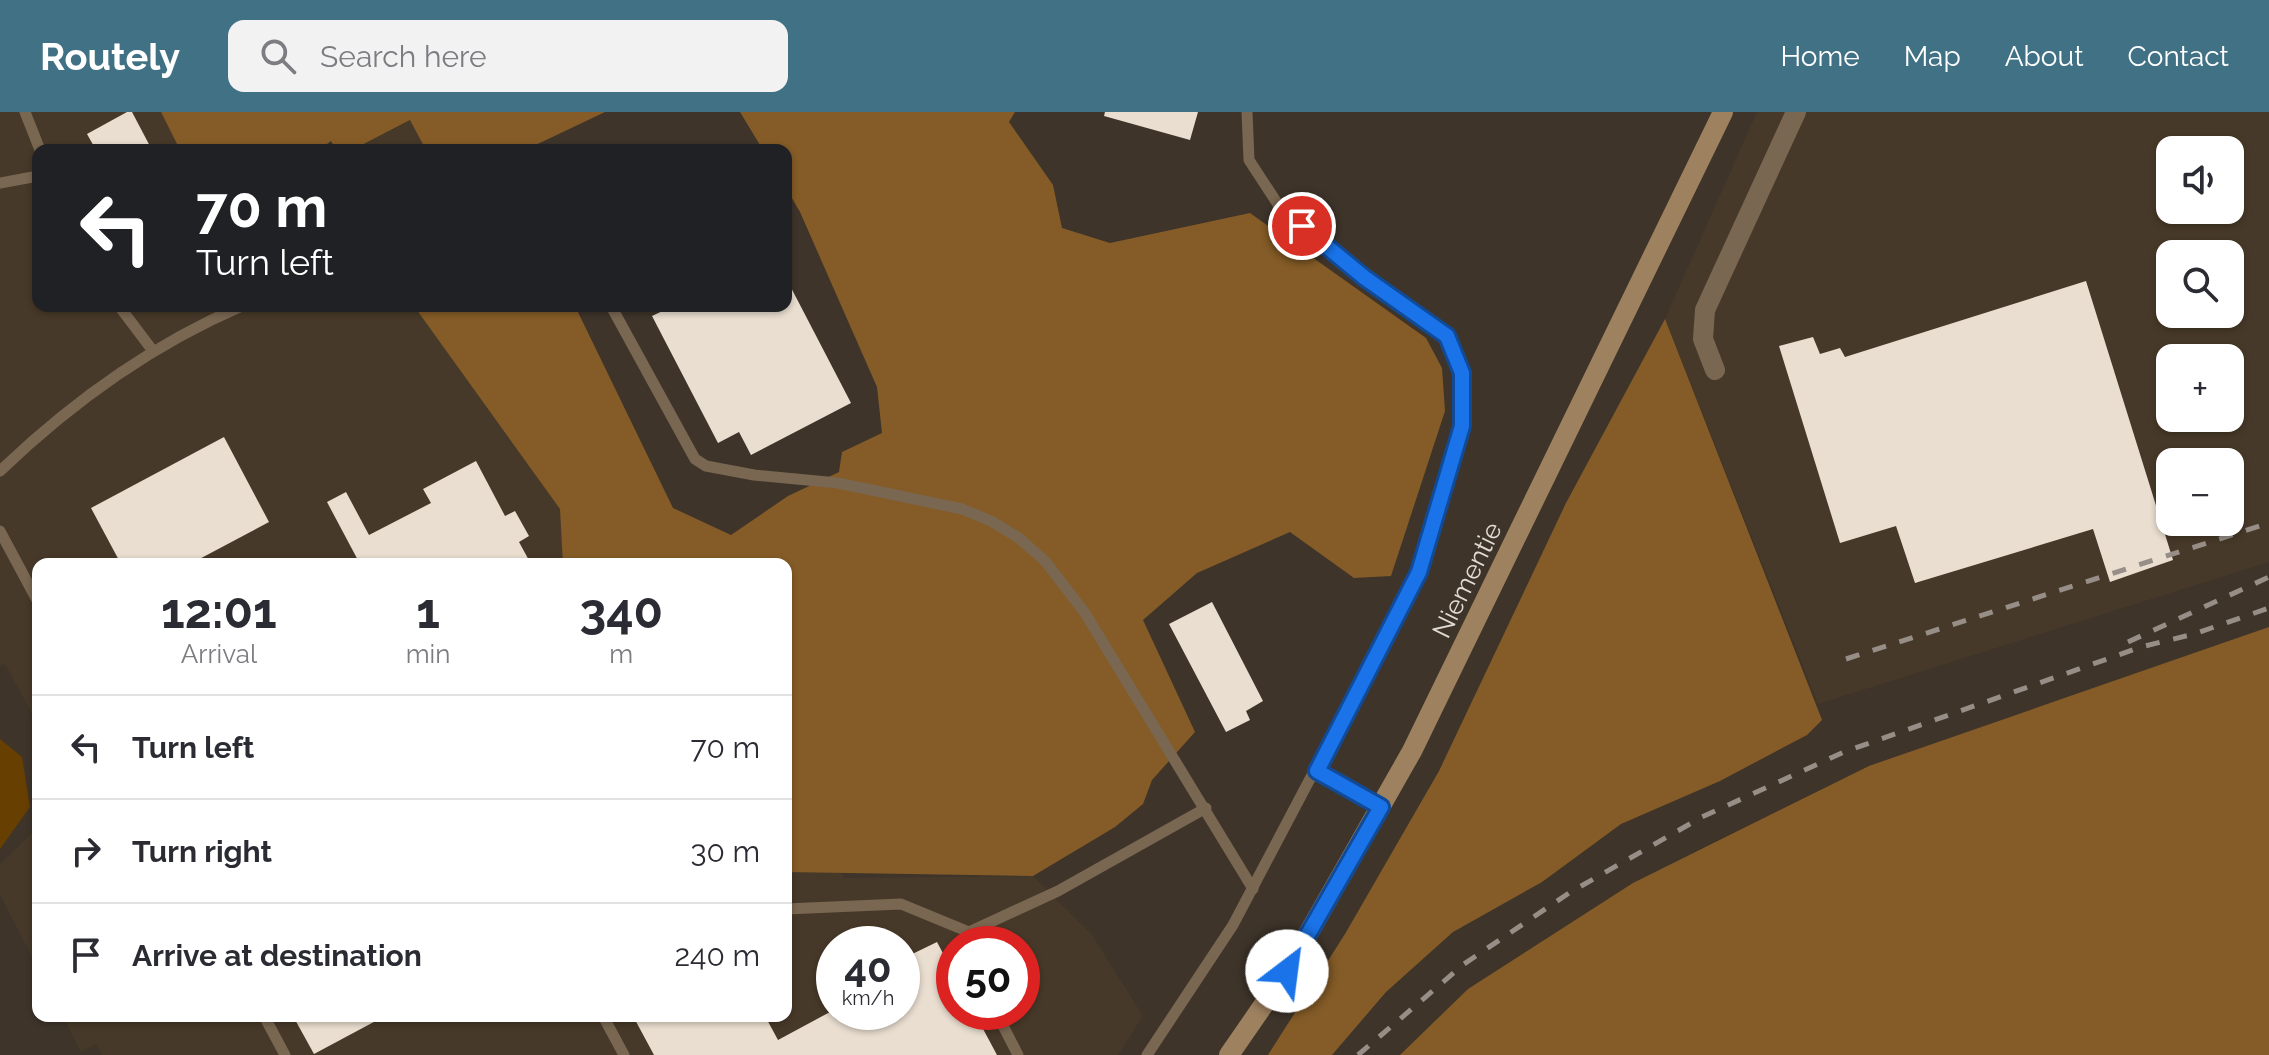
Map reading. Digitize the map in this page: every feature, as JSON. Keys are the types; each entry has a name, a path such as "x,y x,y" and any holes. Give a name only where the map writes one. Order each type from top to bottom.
{"main road":[{"name":"Niementie","path":"1229,1055 1287,971 1412,751 1569,434 1723,112"}],"street":[{"path":"1715,370 1703,339 1705,310 1796,112"}],"lane":[{"path":"25,112 38,144"},
{"path":"1147,1055 1253,889 1419,572 1462,426 1462,373 1447,336 1365,278 1281,209 1249,160 1247,112"},
{"path":"0,183 32,177"},
{"path":"124,312 153,351"},
{"path":"0,471 34,438 130,364 230,312"},
{"path":"614,312 695,459 706,466 754,475 838,483 962,509 991,521 1019,538 1045,561 1085,613 1253,889"},
{"path":"0,531 32,591"},
{"path":"1317,771 1381,807"},
{"path":"991,926 1206,808"},
{"path":"792,908 857,903 901,904 944,926"},
{"path":"267,1022 285,1055"},
{"path":"606,1022 624,1055"},
{"path":"1005,1030 1018,1055"}],"shaded area":[{"path":"0,112 161,112 177,144 32,144 32,312 510,312 640,558 32,558 32,713 5,664 0,666"},
{"path":"161,112 605,112 538,144 423,144 410,120 364,144 333,144 331,141 327,144 177,144"},
{"path":"740,112 1015,112 1009,122 1053,185 1062,228 1110,243 1250,213 1426,338 1442,368 1445,411 1391,576 1354,578 1290,532 1197,573 1143,620 1195,732 1152,780 1143,804 1115,827 1033,876 792,872 792,558 563,558 560,509 418,312 578,312 673,508 731,535 788,496 839,472 842,452 882,433 877,387 792,198 792,144 759,144"},
{"path":"1757,112 2269,112 2269,562 1818,704 1665,319"},
{"path":"411,120 423,144 364,144"},
{"path":"1665,319 1822,720 1807,735 1720,781 1621,824 1542,882 1453,932 1386,992 1332,1055 1268,1055 1345,934 1439,771 1566,503"},
{"path":"2269,627 2269,1055 1400,1055 1468,989 1633,883 1869,766"},
{"path":"0,739 22,757 30,807 0,849"},
{"path":"32,833 32,956 0,895 0,864"},
{"path":"792,835 825,843 844,878 1033,876 1092,935 1143,1016 1118,1055 102,1055 96,1044 81,1052 66,1022 792,1022"}],"building":[{"path":"132,112 149,144 93,144 87,134"},
{"path":"1105,112 1198,112 1190,140 1104,116"},
{"path":"2086,281 2156,505 2156,536 2166,536 2173,560 2110,582 2093,529 1915,583 1896,526 1840,543 1779,346 1813,337 1820,354 1840,348 1845,357"},
{"path":"792,290 851,403 751,455 739,432 718,443 652,316 660,312 792,312"},
{"path":"224,437 269,522 201,558 118,558 91,508"},
{"path":"476,461 505,516 515,511 529,536 519,542 528,558 357,558 327,502 346,492 369,535 431,503 423,489"},
{"path":"1212,602 1263,701 1246,711 1250,720 1226,732 1169,624"},
{"path":"936,942 936,1030 984,1030 997,1055 654,1055 636,1022 768,1022 778,1040 816,1020 816,1030 920,1030 920,950"},
{"path":"296,1022 374,1022 314,1054"}],"railway":[{"path":"1846,659 2269,523"},
{"path":"2128,642 2269,577"},
{"path":"1358,1055 1464,964 1569,893 1702,817 1844,752 2141,647 2194,634 2269,608"}],"route":[{"path":"1287,971 1381,807 1317,771 1419,572 1462,426 1462,373 1447,336 1365,278 1302,226"}]}
